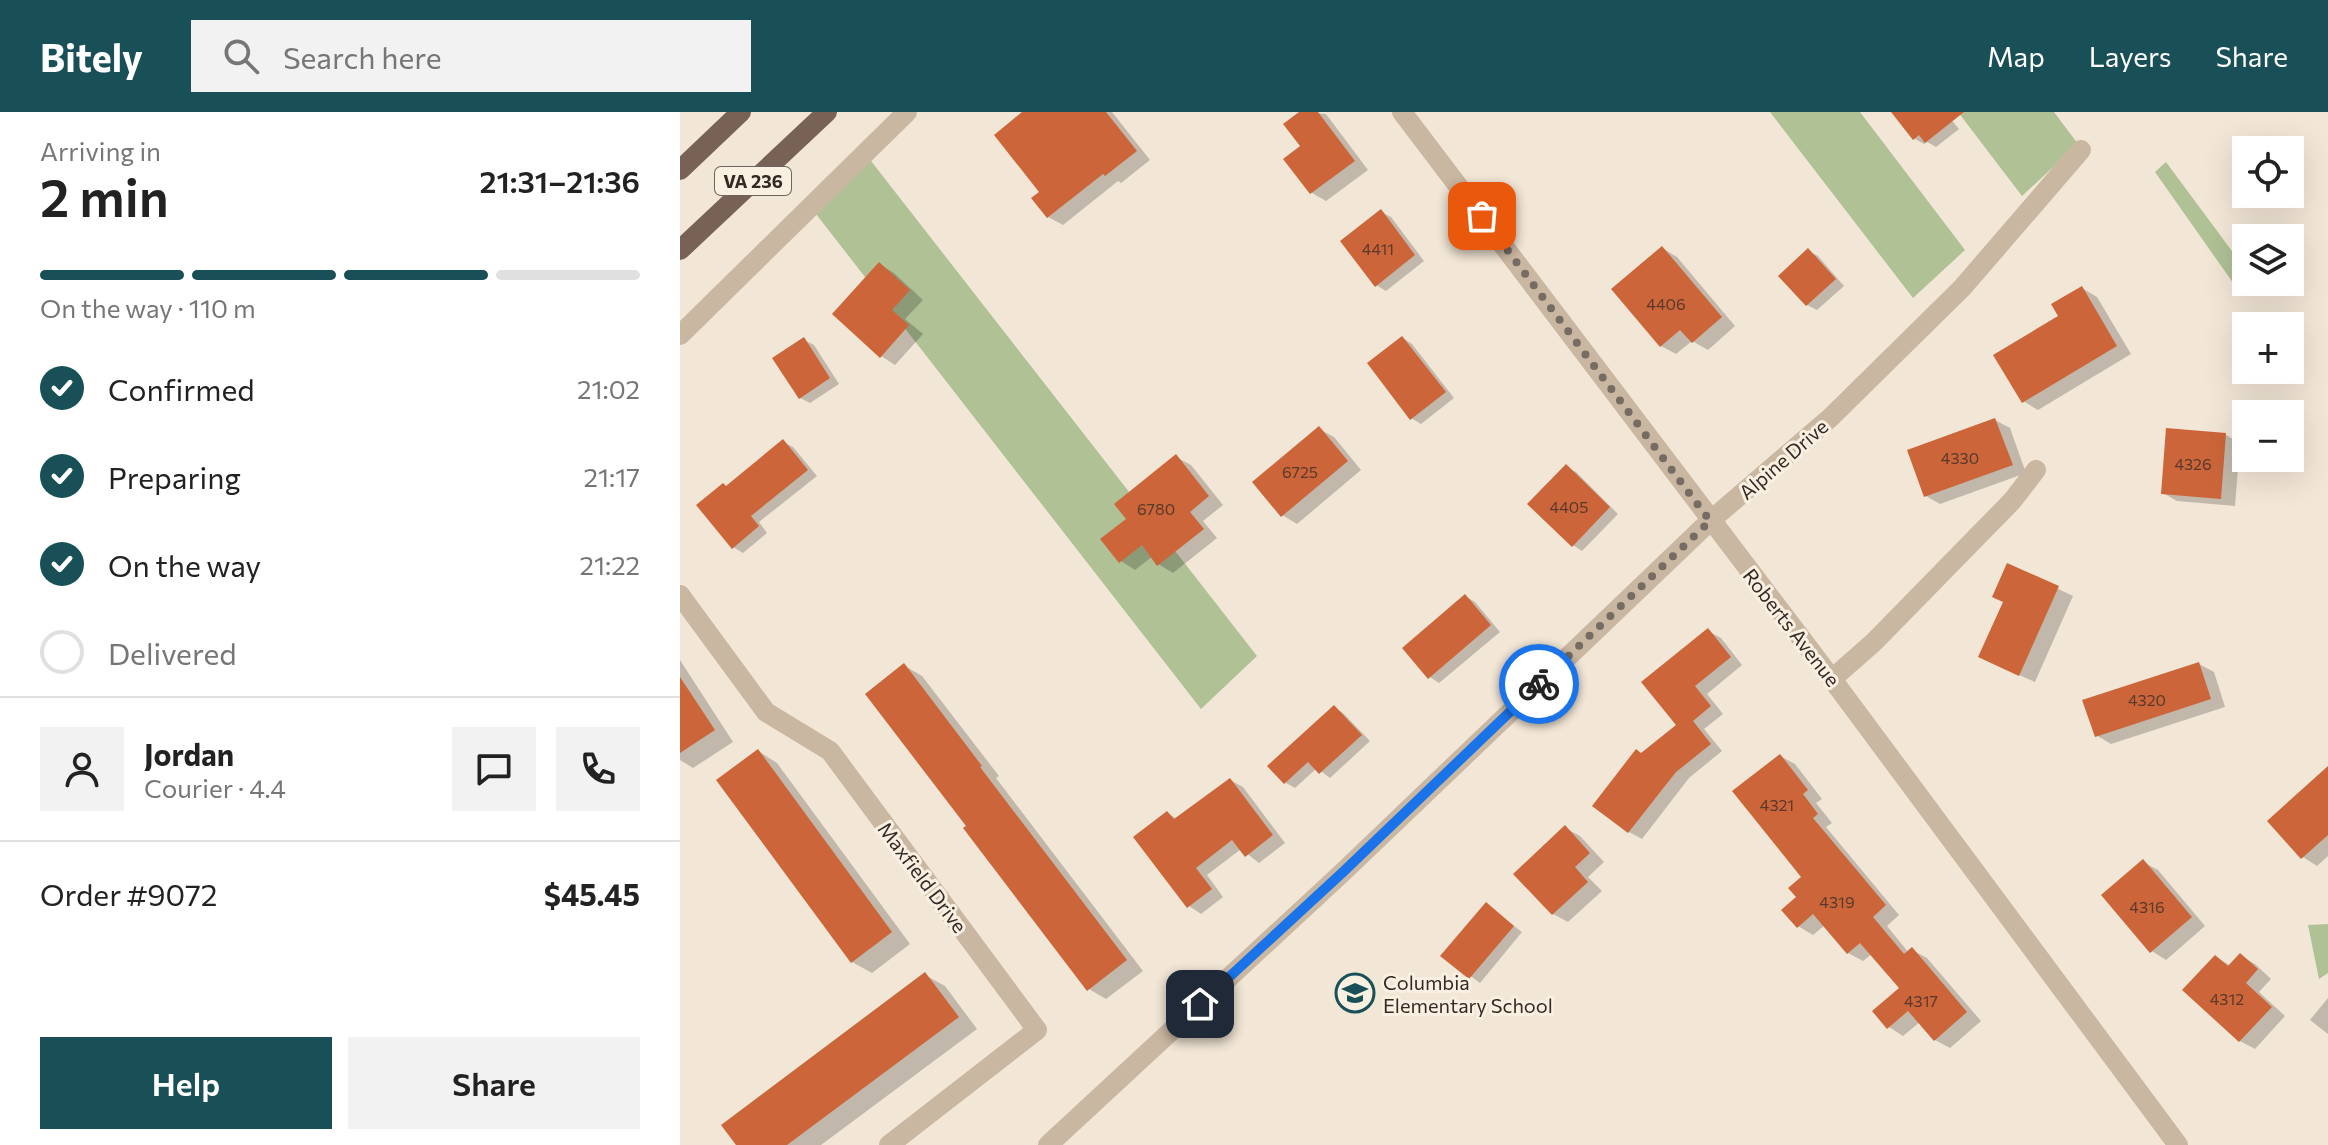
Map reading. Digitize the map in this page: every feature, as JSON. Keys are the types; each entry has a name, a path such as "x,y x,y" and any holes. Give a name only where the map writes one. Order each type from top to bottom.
{"main road":[{"name":"VA 236","path":"680,170 741,112"},
{"name":"VA 236","path":"680,250 827,112"}],"street":[{"path":"680,335 907,112"},
{"name":"Roberts Avenue","path":"1402,112 1832,679 2178,1145"},
{"name":"Alpine Drive","path":"1048,1145 1343,872 1710,521 1830,418 1962,288 2081,150"},
{"path":"1832,679 1874,642 2012,501 2036,470"},
{"name":"Maxfield Drive","path":"680,595 766,712 830,751 1037,1030 889,1145"}],"green space":[{"path":"1770,112 1860,112 1965,250 1913,298"},
{"path":"1958,112 2054,112 2078,144 2022,196"},
{"path":"864,152 1257,656 1201,709 809,205"},
{"path":"2166,162 2232,251 2232,281 2155,172"},
{"path":"2328,924 2328,973 2319,979 2308,925"}],"building":[{"path":"1022,112 1106,112 1137,151 1047,218 1031,198 1039,192 994,135"},
{"path":"1299,112 1318,112 1355,161 1310,194 1283,159 1300,146 1283,124"},
{"path":"1891,112 1964,112 1925,143 1919,135 1913,140"},
{"path":"1381,209 1415,255 1375,287 1340,241"},
{"path":"1662,246 1722,317 1692,343 1680,330 1660,347 1611,289"},
{"path":"1808,248 1836,279 1806,306 1778,276"},
{"path":"879,262 910,290 892,310 909,325 880,358 832,314"},
{"path":"2082,286 2117,346 2022,403 1993,355 2058,316 2051,304"},
{"path":"1402,336 1446,392 1410,420 1367,363"},
{"path":"804,337 830,378 799,399 772,358"},
{"path":"1995,418 2013,465 1924,497 1907,450"},
{"path":"1319,426 1348,461 1281,517 1252,482"},
{"path":"2166,428 2226,433 2221,499 2161,494"},
{"path":"783,439 808,470 751,516 759,526 732,549 696,505 723,483 726,486"},
{"path":"1176,454 1209,496 1190,512 1204,529 1157,566 1142,545 1119,563 1100,539 1126,519 1114,504"},
{"path":"1566,464 1610,507 1572,547 1527,504"},
{"path":"2007,563 2059,586 2019,676 1978,657 2003,602 1992,597"},
{"path":"1465,594 1491,625 1428,679 1402,648"},
{"path":"1708,628 1731,657 1695,686 1711,706 1693,721 1711,744 1676,772 1628,833 1592,806 1636,749 1641,753 1676,725 1641,682"},
{"path":"2199,662 2211,699 2095,737 2082,700"},
{"path":"904,663 1127,960 1087,991 865,694"},
{"path":"680,677 715,730 680,753"},
{"path":"1334,705 1362,735 1319,774 1308,762 1284,784 1267,766"},
{"path":"758,749 892,932 851,963 716,780"},
{"path":"1780,754 1808,790 1803,794 1818,814 1813,818 1886,905 1873,917 1904,954 1912,947 1967,1012 1934,1041 1908,1011 1887,1029 1872,1011 1899,988 1860,943 1847,954 1813,914 1797,928 1781,910 1796,897 1788,888 1801,877 1732,791"},
{"path":"2328,766 2328,835 2301,859 2267,821"},
{"path":"1230,778 1273,835 1245,857 1232,840 1196,868 1212,889 1187,908 1133,837 1167,811 1174,819"},
{"path":"1565,825 1590,853 1575,867 1588,882 1552,915 1513,874"},
{"path":"2143,859 2192,917 2150,953 2101,895"},
{"path":"1486,902 1514,926 1469,979 1440,956"},
{"path":"2240,953 2258,969 2246,983 2272,1007 2239,1042 2182,990 2215,955 2228,966"},
{"path":"925,972 959,1017 787,1145 736,1145 721,1125"}],"way so far":[{"path":"1482,216 1710,521 1539,684"}],"place":[{"name":"Columbia Elementary School","path":"1355,993"}],"route":[{"path":"1200,1004 1539,684"}]}
